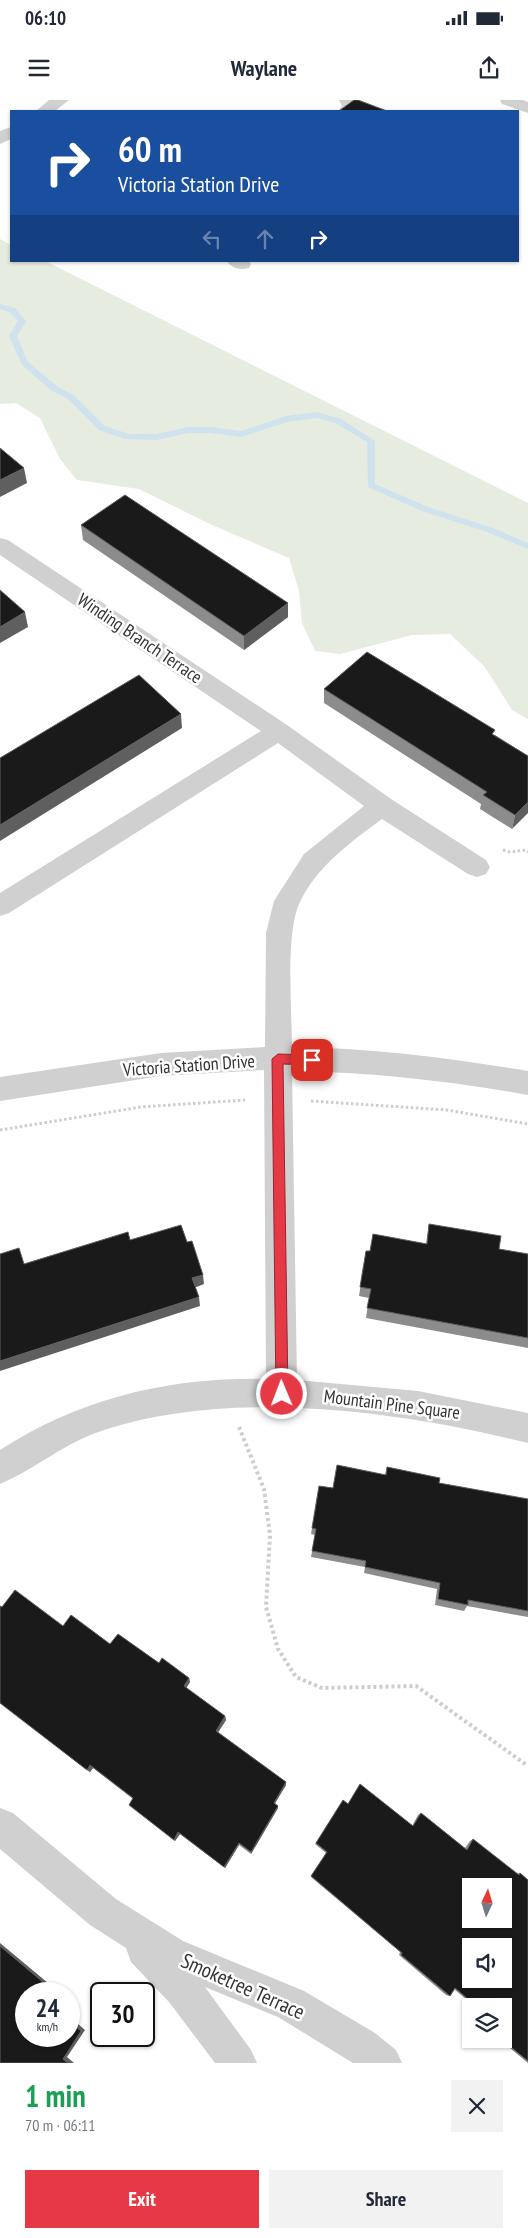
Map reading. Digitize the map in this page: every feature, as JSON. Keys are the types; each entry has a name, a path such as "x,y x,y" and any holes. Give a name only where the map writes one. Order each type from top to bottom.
{"street":[{"path":"46,110 62,100"},
{"path":"347,100 351,107 347,110"},
{"path":"508,100 528,108"},
{"name":"Winding Branch Terrace","path":"0,545 280,731 382,806 477,867"},
{"path":"0,906 280,731"},
{"path":"282,1394 278,1059 279,933 287,901 313,861 356,824 382,806"},
{"name":"Victoria Station Drive","path":"0,1090 110,1071 210,1061 278,1059 364,1061 465,1071 528,1083"},
{"name":"Mountain Pine Square","path":"0,1468 59,1432 118,1410 177,1397 236,1393 369,1398 471,1413 528,1428"},
{"name":"Smoketree Terrace","path":"0,1826 162,1964 211,2024 238,2063"},
{"name":"Smoketree Terrace","path":"103,1912 170,1954 291,2004 362,2046 383,2063"}],"path":[{"path":"236,1393 236,1419 264,1489 270,1535 266,1607 278,1649 296,1677 322,1688 416,1686 528,1766"}],"shaded area":[{"path":"0,239 10,244 10,262 47,262 528,503 528,719 512,710 484,666 450,634 412,635 340,654 315,651 302,623 299,591 289,558 212,525 139,489 77,480 60,459 40,418 16,403 0,404"}],"building":[{"path":"354,100 358,100 384,110 340,110"},
{"path":"0,448 24,468 0,480"},
{"path":"125,495 288,603 244,636 81,525"},
{"path":"0,590 25,612 0,627"},
{"path":"367,652 495,730 492,734 528,756 528,802 515,815 483,795 487,792 324,689"},
{"path":"139,675 181,714 0,825 0,758"},
{"path":"429,1224 501,1236 499,1249 528,1254 528,1338 367,1308 371,1289 360,1287 366,1251 370,1251 373,1234 427,1244"},
{"path":"181,1225 187,1242 192,1241 203,1275 192,1278 199,1297 0,1361 0,1254 19,1248 24,1264 128,1232 130,1240"},
{"path":"337,1465 386,1475 387,1467 440,1478 439,1483 528,1499 528,1611 468,1600 468,1605 438,1599 440,1583 365,1567 366,1561 312,1551 316,1529 312,1528 319,1486 333,1488"},
{"path":"15,1590 63,1626 71,1615 110,1644 118,1634 159,1663 162,1658 189,1678 184,1686 225,1716 216,1731 286,1782 274,1803 278,1806 251,1852 239,1843 224,1867 178,1832 174,1840 129,1805 133,1798 90,1765 87,1770 0,1703 0,1606 2,1607"},
{"path":"360,1784 413,1826 421,1813 467,1850 473,1839 528,1880 528,2061 512,2048 512,1998 467,1998 455,1988 450,1996 311,1876 327,1852 316,1843 343,1800 348,1804"},
{"path":"0,1946 43,1982 15,1982 15,2047 71,2047 63,2059 68,2063 0,2063"}],"waterway":[{"path":"0,306 12,310 22,321 13,336 25,363 55,389 71,397 102,428 128,437 157,437 188,430 210,430 241,434 286,419 317,415 338,421 371,441 371,485 425,509 490,530 528,546"}],"route":[{"path":"282,1394 278,1059 312,1060"}]}
